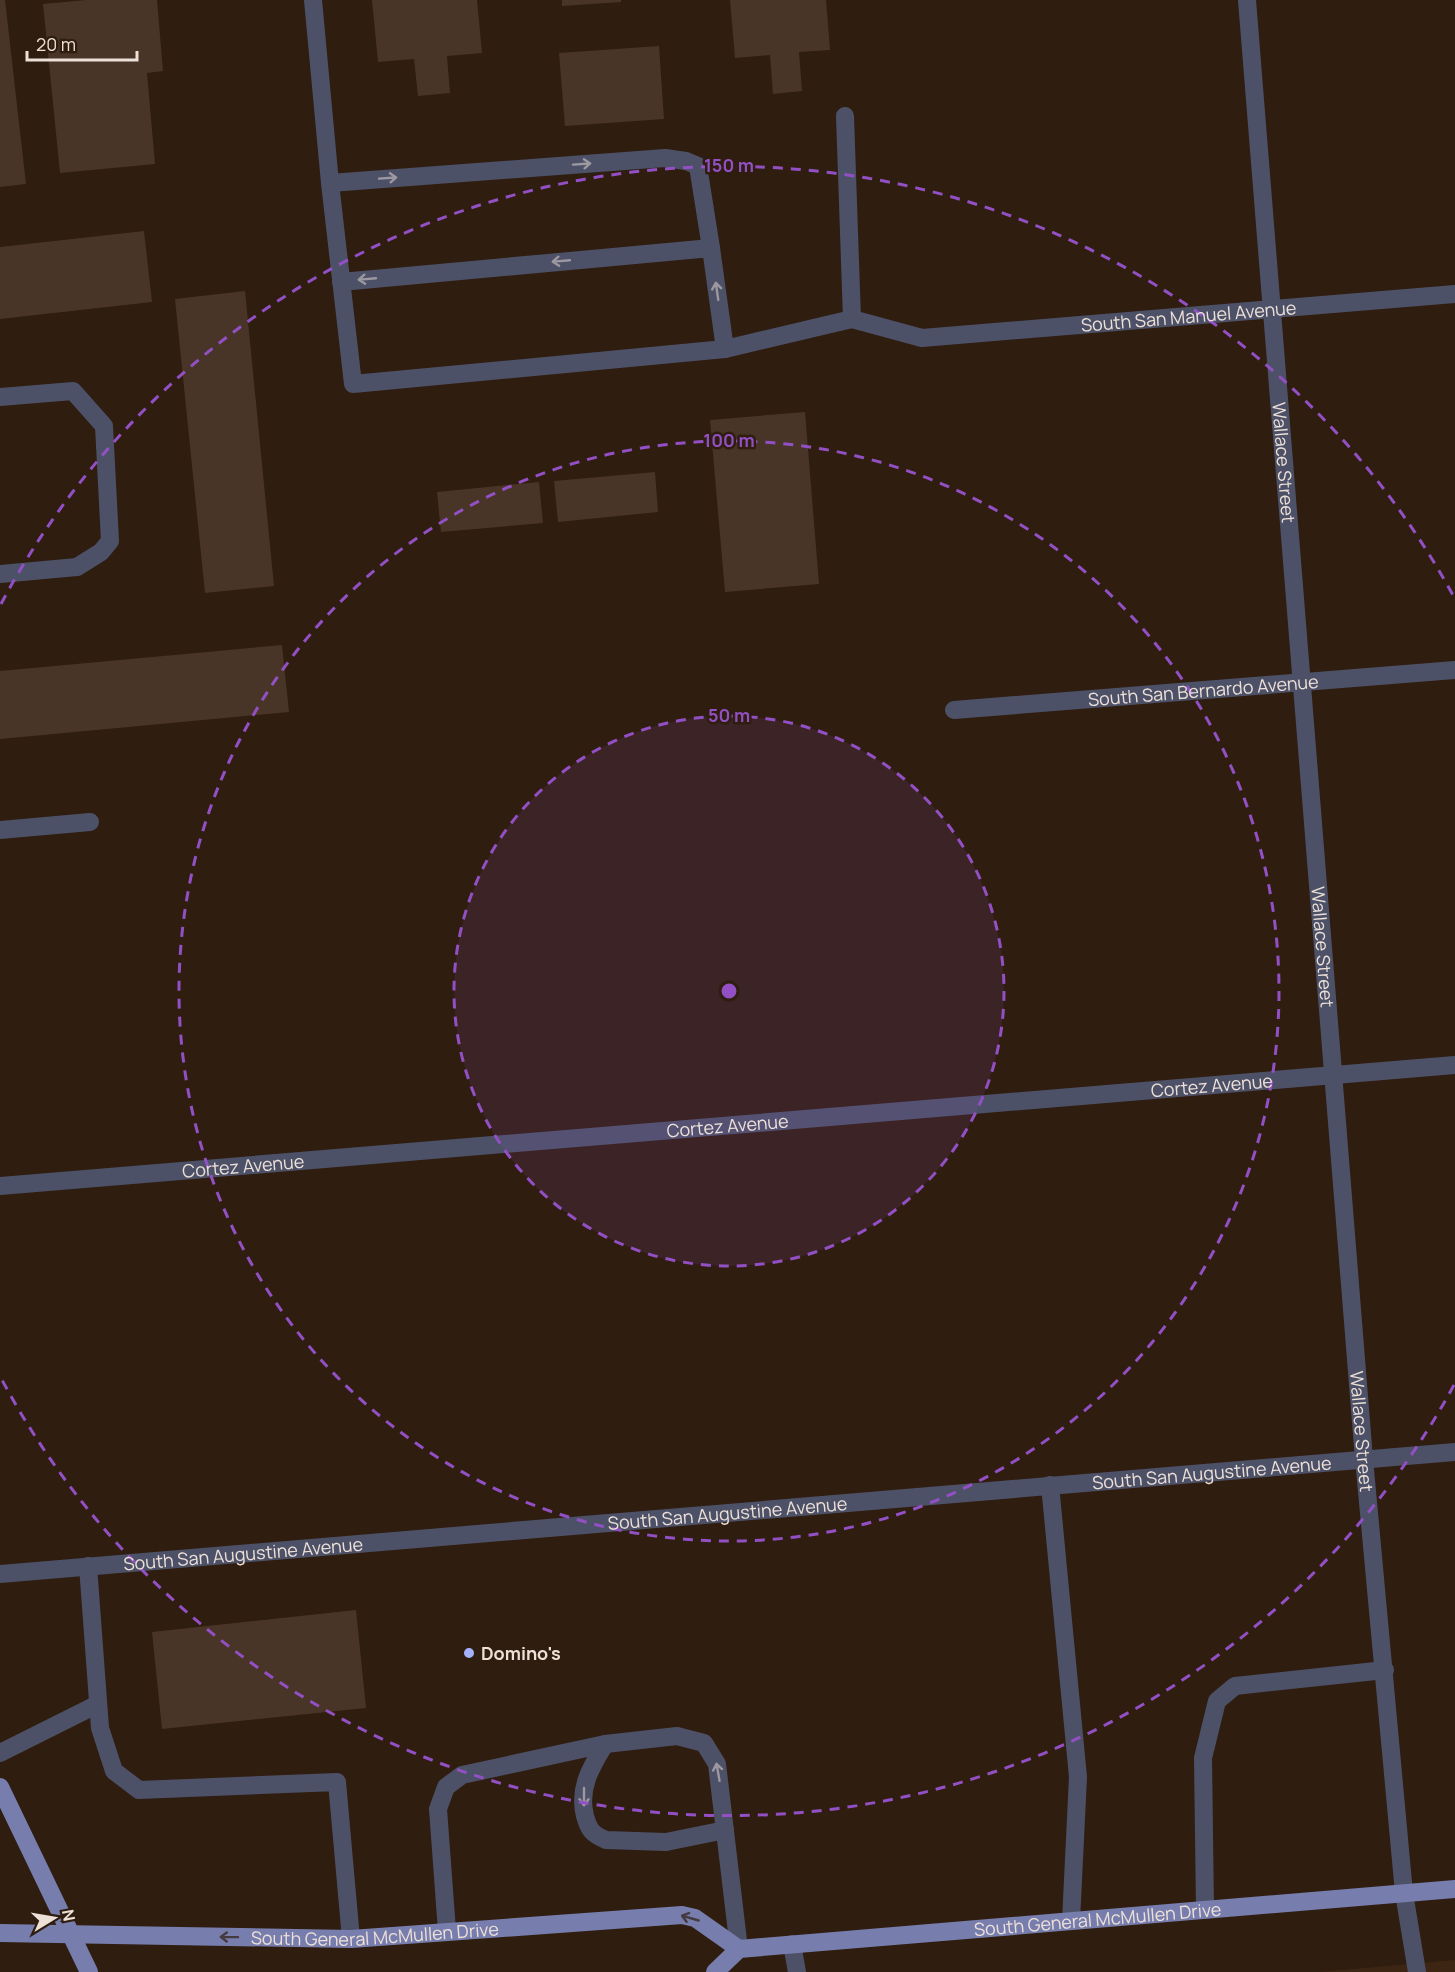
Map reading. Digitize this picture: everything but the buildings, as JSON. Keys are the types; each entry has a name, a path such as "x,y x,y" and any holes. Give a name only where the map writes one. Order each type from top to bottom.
{"main road":[{"path":"0,1787 89,1972"},
{"name":"South General McMullen Drive","path":"0,1933 351,1939 682,1915 696,1918 739,1949 1455,1889"},
{"path":"715,1972 739,1949"}],"street":[{"path":"313,0 352,384 725,349 852,319 845,116"},
{"name":"Wallace Street","path":"1247,0 1364,1459 1404,1893 1417,1972"},
{"path":"330,183 665,158 686,161 698,166 725,349"},
{"path":"341,282 711,248"},
{"name":"South San Manuel Avenue","path":"852,319 922,338 1455,294"},
{"path":"0,397 73,391 104,426 110,541 101,552 77,567 0,574"},
{"name":"South San Bernardo Avenue","path":"954,710 1455,669"},
{"path":"0,830 90,822"},
{"name":"Cortez Avenue","path":"0,1186 1455,1065"},
{"name":"South San Augustine Avenue","path":"0,1574 1455,1452"},
{"path":"1050,1485 1078,1777 1071,1921"},
{"path":"88,1566 100,1728 114,1771 139,1790 337,1782 351,1939"},
{"path":"1205,1910 1203,1758 1217,1701 1235,1686 1385,1670"},
{"path":"0,1753 98,1704"},
{"path":"447,1931 438,1809 446,1787 462,1775 605,1744 677,1736 704,1743 717,1764 739,1949"},
{"path":"605,1744 591,1766 583,1790 584,1811 589,1829 600,1838 666,1842 725,1830"},
{"path":"792,1944 797,1972"}],"shaded area":[{"path":"1455,1960 1455,1972 1320,1972"}],"place":[{"name":"Domino's","path":"469,1653"}]}
